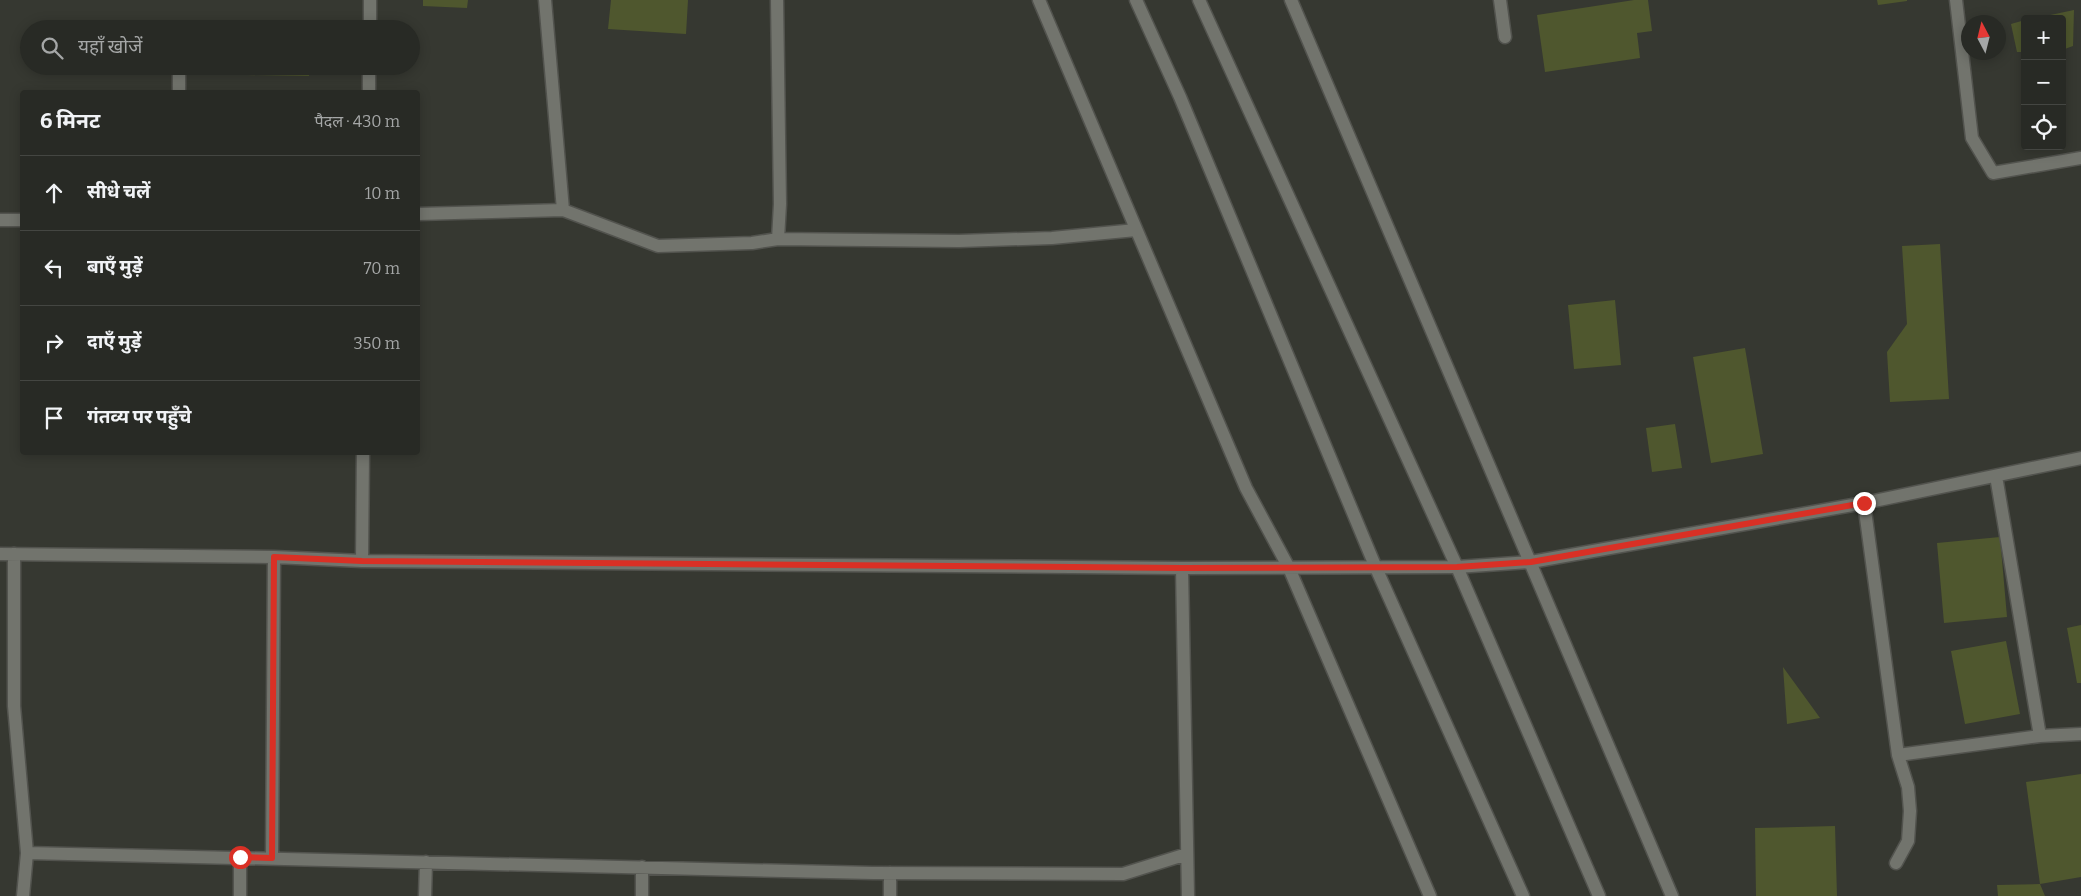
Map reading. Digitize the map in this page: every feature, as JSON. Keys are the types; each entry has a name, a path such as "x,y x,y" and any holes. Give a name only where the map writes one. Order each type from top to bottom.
{"street":[{"path":"370,0 370,20"},
{"path":"545,0 563,210"},
{"path":"777,0 780,204 778,240"},
{"path":"1039,0 1246,488 1289,568 1430,896"},
{"path":"1136,0 1180,97 1376,568 1523,896"},
{"path":"1199,0 1457,567 1598,896"},
{"path":"1291,0 1672,896"},
{"path":"1500,0 1505,37"},
{"path":"1956,0 1972,138 1993,174 2081,158"},
{"path":"179,75 179,90"},
{"path":"369,75 369,90"},
{"path":"420,214 563,210 658,246 752,243 778,240 959,241 1052,238 1136,230"},
{"path":"0,220 20,220"},
{"path":"362,561 363,455"},
{"path":"0,554 274,557 362,561 1182,568 1457,567 1531,562 1864,503 2081,458"},
{"path":"1996,476 2040,736"},
{"path":"1864,503 1898,755 1908,787 1910,811 1908,841 1896,862"},
{"path":"14,554 14,706 27,853 23,896"},
{"path":"272,858 274,557"},
{"path":"1182,568 1188,896"},
{"path":"1898,755 2040,736 2081,734"},
{"path":"27,853 890,872 1123,874 1188,854"},
{"path":"240,857 240,896"},
{"path":"425,896 426,862"},
{"path":"642,867 642,896"},
{"path":"890,872 890,896"}],"building":[{"path":"423,0 468,0 467,8 423,6"},
{"path":"611,0 688,0 686,34 608,29"},
{"path":"1634,0 1648,0 1652,31 1637,33 1640,58 1545,72 1537,15"},
{"path":"1877,0 1907,0 1907,1 1878,5"},
{"path":"2074,10 2073,46 2066,49 2066,15 2050,15"},
{"path":"2021,21 2021,52 2017,52 2011,24"},
{"path":"247,75 309,75 309,76"},
{"path":"1940,244 1949,399 1890,402 1887,352 1907,324 1902,246"},
{"path":"1615,300 1621,365 1574,369 1568,305"},
{"path":"1745,348 1763,454 1711,463 1693,357"},
{"path":"1675,424 1682,468 1652,472 1646,428"},
{"path":"2000,537 2007,617 1944,623 1937,543"},
{"path":"2081,625 2081,683 2077,683 2067,628"},
{"path":"2006,641 2020,714 1965,724 1951,651"},
{"path":"1783,667 1815,711 1820,718 1787,724"},
{"path":"2081,774 2081,877 2040,884 2026,782"},
{"path":"1835,826 1837,896 1756,896 1755,828"},
{"path":"2040,884 2045,896 1998,896 1997,885"}],"route":[{"path":"240,857 272,858 274,557 362,561 1182,568 1457,567 1531,562 1864,503"}]}
